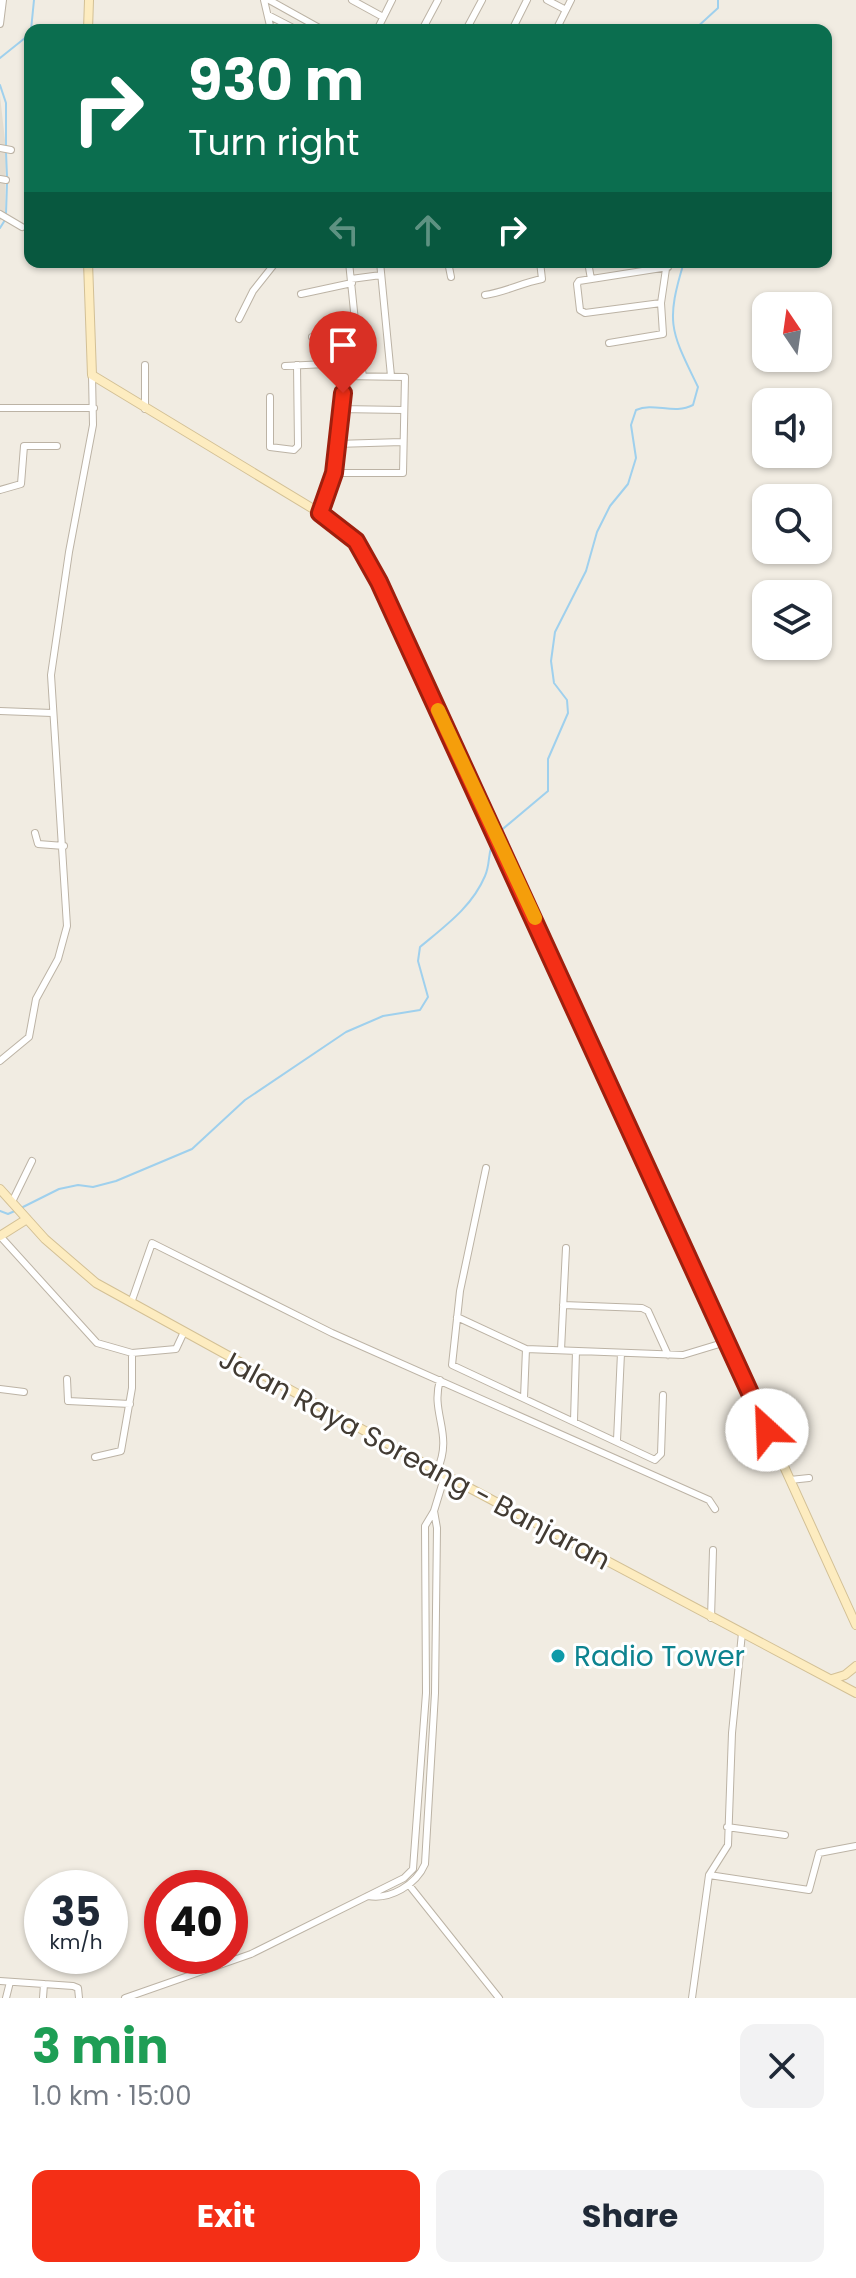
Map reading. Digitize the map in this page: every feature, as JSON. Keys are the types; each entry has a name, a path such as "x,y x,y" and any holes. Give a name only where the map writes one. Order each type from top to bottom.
{"street":[{"path":"0,24 3,0"},
{"path":"88,24 89,0"},
{"path":"270,24 269,0 312,24"},
{"path":"352,0 383,17"},
{"path":"380,24 392,0"},
{"path":"425,24 438,0"},
{"path":"469,24 482,0"},
{"path":"515,24 527,0"},
{"path":"547,0 566,10"},
{"path":"559,24 571,0"},
{"path":"268,15 285,24"},
{"path":"4,217 22,227"},
{"path":"0,1061 29,1037 36,999 58,959 66,934 64,846 52,713 52,665 94,408 88,268"},
{"path":"239,319 246,310 251,294 271,268"},
{"path":"350,268 363,376"},
{"path":"380,268 391,376"},
{"path":"449,268 451,277"},
{"path":"485,295 512,290 521,282 542,279 541,268"},
{"path":"589,268 591,279"},
{"path":"651,268 577,284 580,310 585,313 661,303"},
{"path":"609,343 662,335 661,303 667,268"},
{"path":"301,294 381,275"},
{"path":"312,337 356,331"},
{"path":"320,513 334,473 347,363 357,341"},
{"path":"285,366 347,363"},
{"path":"145,365 145,409"},
{"path":"270,397 270,447 294,450 298,446 297,365"},
{"path":"92,375 320,513 360,547 505,852 856,1625"},
{"path":"334,473 402,474 405,377 345,376"},
{"path":"0,408 94,408"},
{"path":"340,409 403,410"},
{"path":"336,444 402,442"},
{"path":"0,490 21,484 24,446 57,446"},
{"path":"0,711 52,713"},
{"path":"35,833 38,844 64,846"},
{"path":"13,1203 32,1161"},
{"path":"486,1168 457,1317 452,1365 659,1459 663,1395"},
{"name":"Jalan Raya Soreang - Banjaran","path":"0,1189 71,1264 183,1334 856,1693"},
{"path":"25,1217 0,1236 97,1343 132,1353 176,1349 183,1334"},
{"path":"131,1303 152,1243 245,1292 711,1500 715,1509"},
{"path":"561,1350 566,1248"},
{"path":"563,1305 642,1308 648,1311 668,1355"},
{"path":"457,1317 526,1349 668,1355 699,1353 726,1342"},
{"path":"524,1398 526,1349"},
{"path":"574,1421 576,1351"},
{"path":"95,1457 120,1453 130,1404 132,1353"},
{"path":"617,1440 621,1353"},
{"path":"67,1379 68,1401 130,1404"},
{"path":"125,1998 251,1954 404,1878 413,1869 425,1799 435,1702 434,1511 444,1451 444,1426 436,1403 440,1380"},
{"path":"0,1389 24,1392"},
{"path":"743,1431 767,1430"},
{"path":"790,1480 809,1478"},
{"path":"367,1896 384,1896 409,1885 425,1864 425,1526 434,1511"},
{"path":"711,1618 713,1550"},
{"path":"426,1606 436,1606"},
{"path":"692,1998 709,1875 726,1851 742,1633"},
{"path":"831,1679 845,1675 856,1666"},
{"path":"425,1703 435,1702"},
{"path":"727,1827 785,1835"},
{"path":"709,1875 809,1890 819,1853 856,1846"},
{"path":"409,1885 499,1998"},
{"path":"0,1981 76,1986 79,1998"},
{"path":"6,1998 10,1982"},
{"path":"43,1998 44,1984"}],"shaded area":[{"path":"0,96 6,149 5,216 0,221"}],"waterway":[{"path":"32,24 34,0"},
{"path":"701,24 718,8 718,0"},
{"path":"0,58 24,39"},
{"path":"0,85 6,103 6,145"},
{"path":"6,152 7,177"},
{"path":"6,213 7,184"},
{"path":"0,228 5,220"},
{"path":"498,833 548,791 548,759 568,713 567,700 554,683 551,661 555,632 586,571 597,532 610,506 628,484 636,458 631,425 636,410 650,407 679,409 693,405 698,387 674,327 674,300 682,268"},
{"path":"23,1207 59,1189 78,1185 93,1187 116,1181 192,1149 245,1100 346,1032 383,1016 420,1010 428,997 418,961 420,947 457,915 480,887 495,838"},
{"path":"0,1211 8,1214 17,1210"}],"slow traffic":[{"path":"438,710 535,918"}],"place":[{"name":"Radio Tower","path":"558,1656"}],"route":[{"path":"343,393 334,473 320,513 356,541 379,582 767,1430"}]}
